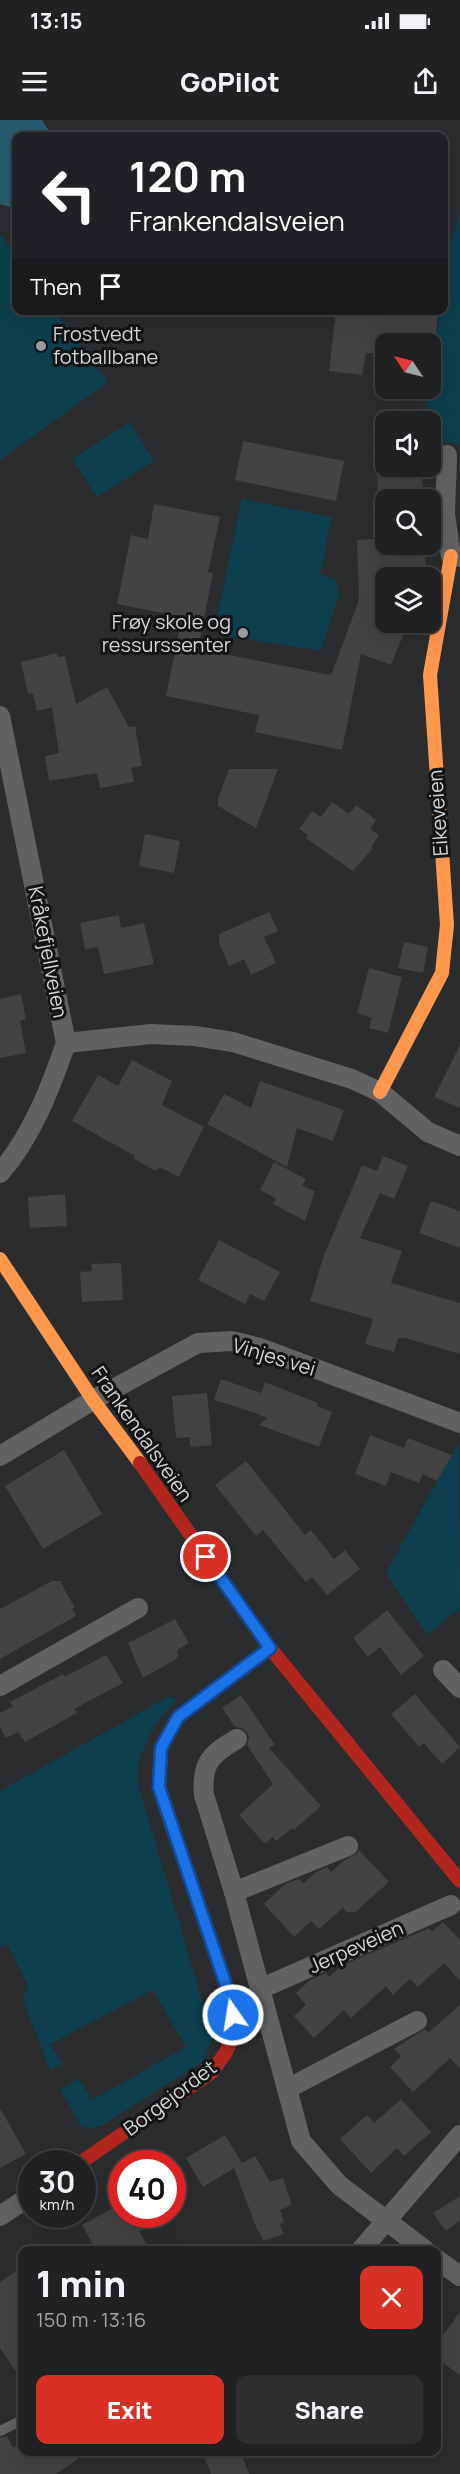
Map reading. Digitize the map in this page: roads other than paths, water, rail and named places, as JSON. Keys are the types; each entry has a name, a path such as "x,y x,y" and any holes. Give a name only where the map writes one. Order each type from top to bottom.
{"street":[{"path":"447,455 446,514 455,557"},
{"name":"Eikeveien","path":"380,1092 451,974 436,795 430,675 455,557"},
{"name":"Kråkefjellveien","path":"0,717 6,773 66,1043 50,1092 15,1155 0,1173"},
{"path":"66,1043 151,1034 195,1036 233,1042 352,1079 380,1092 428,1132 460,1146"},
{"name":"Frankendalsveien","path":"0,1259 93,1400 123,1438 270,1648 460,1881"},
{"name":"Vinjes vei","path":"0,1456 93,1400 198,1343 232,1341 263,1349 460,1423"},
{"path":"0,1686 138,1608"},
{"name":"Borgejordet","path":"96,2152 212,2072 227,2052 236,2033 230,1997 159,1787 161,1748 178,1717 270,1648"},
{"path":"443,1670 460,1688"},
{"path":"237,1739 214,1753 206,1766 202,1779 204,1795 234,1892 301,2141 339,2185 420,2246"},
{"path":"234,1892 348,1846"},
{"name":"Jerpeveien","path":"260,1989 451,1905"},
{"path":"287,2089 417,2021"},
{"path":"365,2246 460,2135"},
{"path":"0,2216 18,2204"},
{"path":"441,2263 460,2276"}],"lane":[{"path":"0,2431 18,2422"}],"place":[{"name":"Frostvedt fotballbane","path":"41,346"},
{"name":"Frøy skole og ressurssenter","path":"243,633"}]}
